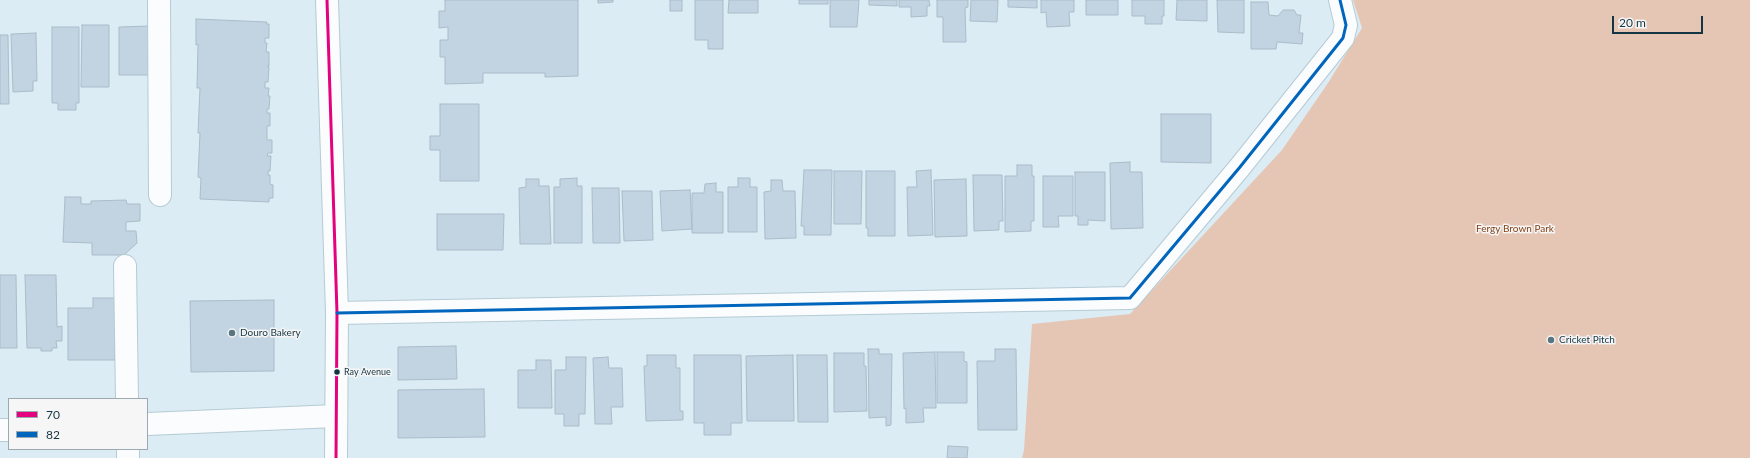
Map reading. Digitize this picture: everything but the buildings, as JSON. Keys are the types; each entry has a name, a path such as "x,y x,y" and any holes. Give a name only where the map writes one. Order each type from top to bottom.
{"street":[{"path":"159,0 160,196"},
{"path":"327,0 337,313 336,458"},
{"path":"337,313 1130,298 1240,167 1343,38 1346,25 1341,2"},
{"path":"125,266 127,398"},
{"path":"148,424 336,416"}],"green space":[{"name":"Fergy Brown Park","path":"1353,0 1750,0 1750,458 1022,458 1024,450 1032,324 1130,314 1282,150 1328,83 1362,28"}],"transit line":[{"name":"70","path":"327,0 337,313 336,458"},
{"name":"82","path":"337,313 1130,298 1240,167 1343,38 1346,25 1340,0"}],"place":[{"name":"Douro Bakery","path":"232,333"},
{"name":"Cricket Pitch","path":"1551,340"},
{"name":"Ray Avenue","path":"337,372"}]}
